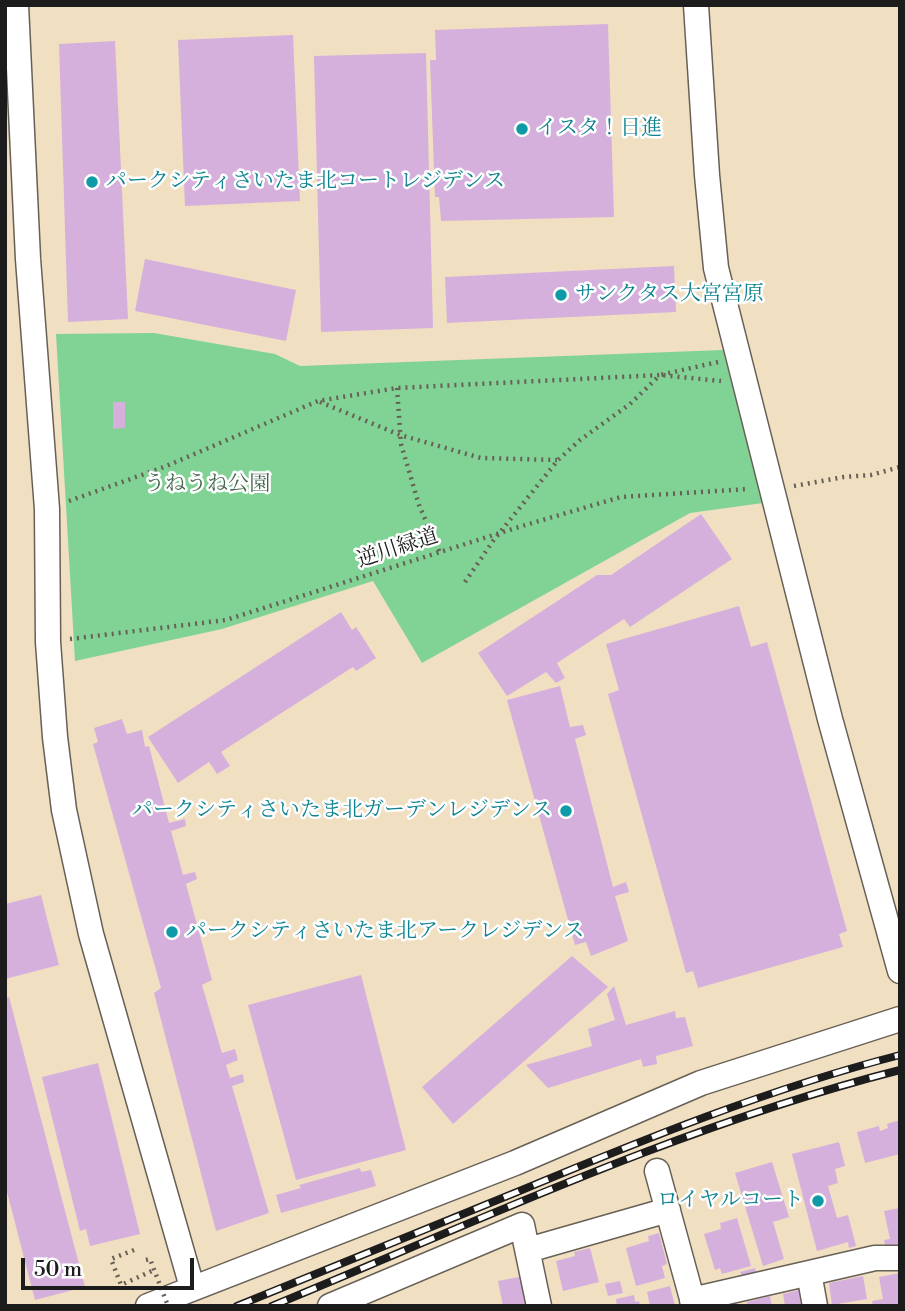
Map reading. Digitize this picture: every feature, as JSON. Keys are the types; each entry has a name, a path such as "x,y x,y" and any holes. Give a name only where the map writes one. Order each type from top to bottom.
{"street":[{"path":"16,5 17,260 47,509 48,642 64,810 91,934 192,1287"},
{"path":"696,5 716,268 830,719 900,971"},
{"path":"148,1306 514,1163 701,1083 900,1019"},
{"path":"657,1171 693,1303 875,1258 900,1258"},
{"path":"527,1250 668,1210"},
{"path":"330,1306 523,1225 539,1306"},
{"path":"809,1273 815,1306"}],"path":[{"path":"466,582 499,533 558,460 580,440 629,404 660,375 737,358"},
{"path":"47,509 164,467 318,401 397,388 660,375 743,382"},
{"path":"397,388 400,435 416,495 440,553"},
{"path":"318,401 400,435 481,458 558,460"},
{"path":"782,487 871,475 900,467"},
{"name":"逆川緑道","path":"48,642 226,620 621,497 757,489"},
{"path":"134,1250 111,1259 121,1285 154,1270"},
{"path":"146,1260 150,1259 168,1306"}],"green space":[{"name":"うねうね公園","path":"154,333 275,354 300,366 723,350 763,503 690,513 422,663 373,581 222,629 75,661 56,334"}],"building":[{"name":"イスタ！日進","path":"608,24 614,217 441,221 439,197 435,197 430,60 436,60 435,30"},
{"path":"293,35 300,201 185,206 178,40"},
{"name":"パークシティさいたま北コートレジデンス","path":"115,41 128,319 68,322 59,44"},
{"path":"426,53 433,328 321,332 314,56"},
{"path":"145,259 296,290 286,341 135,311"},
{"name":"サンクタス大宮宮原","path":"674,266 676,312 447,323 445,277"},
{"path":"113,402 125,402 125,428 113,429"},
{"path":"701,514 732,559 630,627 624,619 557,663 565,678 556,683 546,672 507,696 478,653 597,575 611,575"},
{"path":"739,606 751,647 767,642 847,931 839,934 843,947 698,988 693,971 686,973 608,694 619,690 606,644"},
{"path":"341,612 352,630 356,627 376,658 356,671 353,667 221,752 230,766 217,774 209,762 178,783 148,737"},
{"name":"パークシティさいたま北ガーデンレジデンス","path":"560,686 570,727 583,725 586,735 575,739 613,887 626,882 629,892 615,896 628,941 591,956 586,942 575,945 507,700"},
{"name":"パークシティさいたま北アークレジデンス","path":"122,719 127,734 142,730 145,747 149,746 169,823 185,819 186,826 171,831 183,875 195,872 197,879 186,884 212,980 202,985 222,1053 235,1049 238,1060 226,1065 230,1078 243,1074 244,1082 232,1086 269,1213 216,1231 154,993 161,988 93,744 98,742 94,728"},
{"path":"41,895 59,965 5,979 5,904"},
{"path":"572,956 608,987 453,1124 422,1087"},
{"path":"361,975 406,1150 296,1180 248,1005"},
{"path":"614,986 626,1025 675,1011 676,1018 685,1017 693,1046 656,1056 657,1064 643,1067 641,1059 548,1088 526,1065 592,1046 588,1029 615,1020 607,994"},
{"path":"9,997 85,1287 35,1300 5,1184 5,999"},
{"path":"98,1063 140,1234 90,1246 86,1229 80,1231 42,1077"},
{"path":"900,1120 900,1154 865,1163 857,1132 879,1126 880,1131 888,1128 887,1124"},
{"name":"ロイヤルコート","path":"839,1142 845,1166 835,1169 838,1183 828,1186 837,1218 848,1215 856,1246 849,1248 848,1242 817,1251 792,1154"},
{"path":"772,1162 789,1217 773,1222 784,1259 763,1266 735,1173"},
{"path":"360,1168 361,1172 371,1170 376,1186 281,1213 276,1195 301,1188 299,1185"},
{"path":"900,1208 900,1248 886,1251 884,1240 890,1239 884,1211"},
{"path":"737,1218 751,1266 722,1274 720,1268 715,1270 704,1234 721,1229 720,1223"},
{"path":"659,1233 667,1264 662,1266 665,1278 636,1286 626,1248 649,1241 648,1236"},
{"path":"590,1248 599,1282 563,1291 556,1261 575,1256 574,1252"},
{"path":"755,1268 756,1272 742,1276 740,1272"},
{"path":"900,1273 900,1306 873,1306 872,1301 883,1299 879,1277"},
{"path":"524,1276 530,1306 503,1306 498,1281"},
{"path":"863,1276 867,1299 832,1305 829,1283"},
{"path":"620,1281 623,1293 608,1296 605,1284"},
{"path":"670,1286 675,1306 650,1306 647,1292"},
{"path":"803,1289 806,1306 785,1306 783,1294"},
{"path":"634,1295 635,1302 639,1301 640,1306 617,1306 616,1299"},
{"path":"770,1296 772,1306 748,1306 747,1302"}],"railway":[{"path":"237,1306 611,1153 706,1117 802,1083 900,1055"},
{"path":"272,1306 504,1208 660,1146 819,1092 900,1070"}],"place":[{"name":"イスタ！日進","path":"522,129"},
{"name":"パークシティさいたま北コートレジデンス","path":"92,182"},
{"name":"サンクタス大宮宮原","path":"561,295"},
{"name":"パークシティさいたま北ガーデンレジデンス","path":"566,811"},
{"name":"パークシティさいたま北アークレジデンス","path":"172,932"},
{"name":"ロイヤルコート","path":"818,1201"}]}
